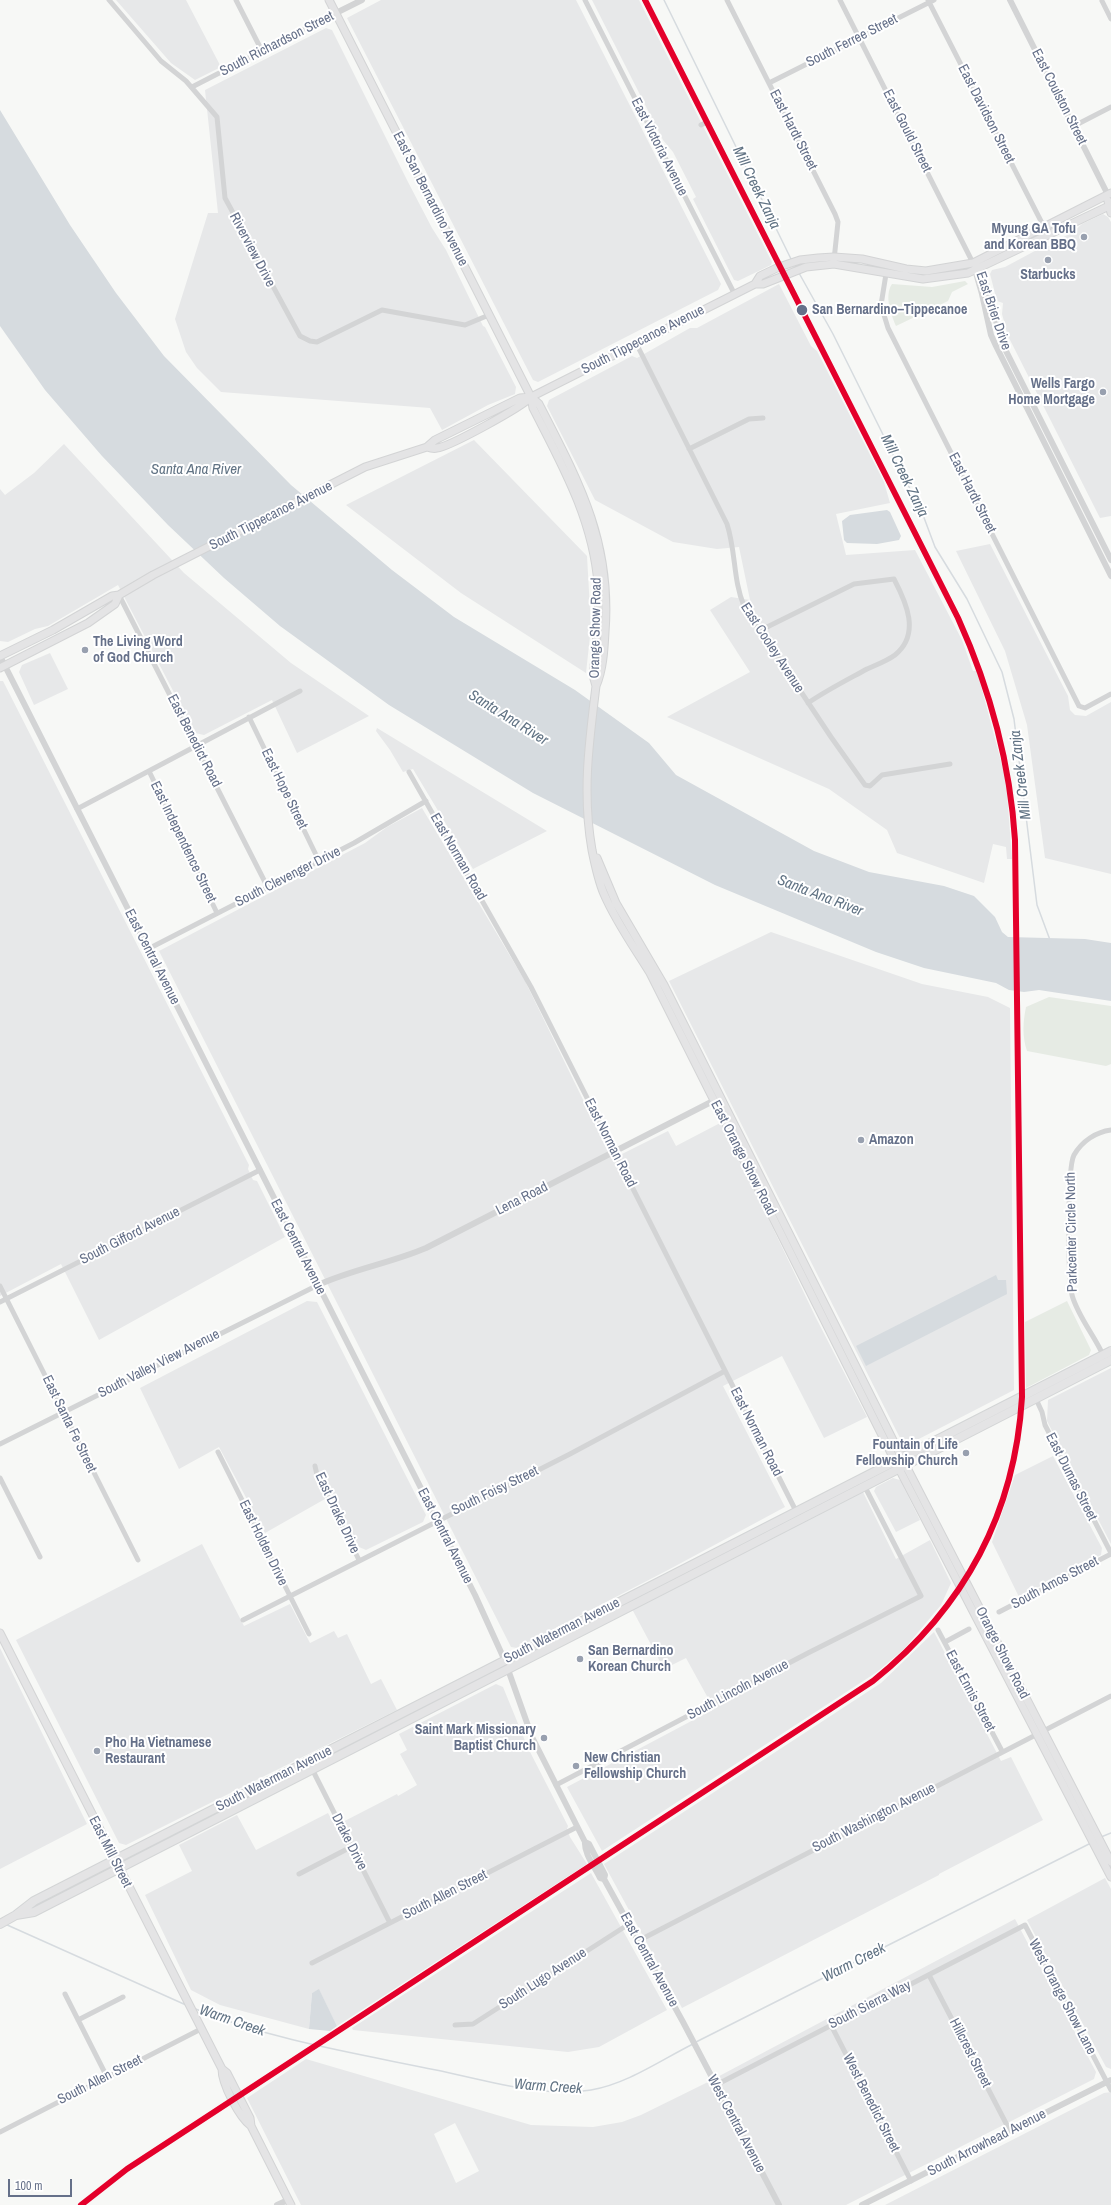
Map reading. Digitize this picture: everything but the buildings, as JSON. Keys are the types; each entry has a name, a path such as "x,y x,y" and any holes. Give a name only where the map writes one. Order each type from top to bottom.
{"main road":[{"name":"East San Bernardino Avenue","path":"329,0 531,397"},
{"name":"South Tippecanoe Avenue","path":"755,284 760,276 800,260 834,261 862,259 888,266 926,271 973,263 1110,195"},
{"path":"1110,195 1110,207"},
{"name":"South Tippecanoe Avenue","path":"0,656 53,630 112,596 119,595 153,574 184,560 365,467 427,447 434,440 520,398 531,397 734,293 755,284 763,284 791,271 834,261 886,274 933,279 978,270 1110,207"},
{"path":"886,274 888,266"},
{"name":"Orange Show Road","path":"531,397 533,408 575,492 585,519 596,569 602,615 600,677 596,686"},
{"name":"South Tippecanoe Avenue","path":"2,667 88,623 115,604 119,595"},
{"name":"East Orange Show Road","path":"596,686 586,784 586,812 598,878 603,893 635,942 659,975 717,1099 903,1467"},
{"name":"South Waterman Avenue","path":"16,1915 34,1912 117,1864 308,1761 504,1661 798,1516 865,1487 1036,1399 1106,1359 1111,1351"},
{"name":"South Waterman Avenue","path":"0,1924 16,1915 29,1904 73,1882 117,1864 399,1725 798,1516 899,1459 1106,1359"},
{"name":"Orange Show Road","path":"903,1467 1095,1841"},
{"name":"East Mill Street","path":"0,1633 222,2069 222,2076 244,2120 251,2126 289,2202"},
{"path":"399,1725 399,1720 412,1713 427,1700"},
{"path":"1095,1841 1111,1862"},
{"path":"1095,1841 1111,1877"},
{"path":"34,1912 34,1907 69,1889 73,1882"}],"street":[{"name":"Riverview Drive","path":"109,0 164,65 184,79 214,113 218,121 223,192 226,201 296,332 303,339 314,342 321,340 382,310 465,325 489,315"},
{"path":"236,0 262,51"},
{"name":"South Richardson Street","path":"192,87 362,0"},
{"name":"East Victoria Avenue","path":"585,0 734,293"},
{"name":"East Hardt Street","path":"727,0 835,214 838,222 834,261"},
{"name":"East Gould Street","path":"840,0 973,263"},
{"name":"East Coulston Street","path":"1010,0 1110,195"},
{"name":"South Ferree Street","path":"769,83 930,1"},
{"name":"East Davidson Street","path":"930,1 1044,227"},
{"path":"1102,1 1111,19"},
{"path":"1074,126 1111,107"},
{"name":"East Brier Drive","path":"973,263 978,270 1002,343 1111,560"},
{"name":"East Brier Drive","path":"978,270 991,335 1111,576"},
{"name":"East Hardt Street","path":"886,274 881,305 888,328 1082,708 1111,694"},
{"name":"East Cooley Avenue","path":"636,343 727,524 732,543 734,575 739,594 746,611 865,785 870,786 882,775 950,764"},
{"path":"689,449 749,419 763,418"},
{"path":"759,631 859,582 894,579 906,603 909,620 907,637 900,650 889,658 830,688 808,703"},
{"name":"East Benedict Road","path":"119,595 268,888"},
{"name":"East Central Avenue","path":"0,656 2,667 77,809 482,1609 504,1661 532,1737 585,1842 585,1847 600,1878 604,1879 694,2042"},
{"path":"77,809 300,691"},
{"name":"East Hope Street","path":"249,717 320,861"},
{"name":"East Independence Street","path":"149,771 217,913"},
{"name":"East Norman Road","path":"409,772 531,987 798,1516"},
{"name":"South Clevenger Drive","path":"148,949 364,838 426,801"},
{"name":"Lena Road","path":"318,1285 344,1273 388,1262 426,1248 717,1099"},
{"name":"Parkcenter Circle North","path":"1106,1359 1075,1302 1070,1284 1069,1175 1074,1156 1081,1145 1091,1137 1111,1130"},
{"name":"South Gifford Avenue","path":"0,1302 260,1170"},
{"name":"South Valley View Avenue","path":"0,1444 318,1285"},
{"name":"East Santa Fe Street","path":"0,1286 138,1560"},
{"name":"South Foisy Street","path":"243,1620 437,1520 570,1454 725,1371"},
{"name":"East Dumas Street","path":"1036,1399 1042,1412 1045,1425 1111,1554"},
{"name":"East Holden Drive","path":"218,1452 309,1634"},
{"name":"East Drake Drive","path":"315,1466 317,1475 359,1560"},
{"path":"0,1478 40,1557"},
{"name":"South Lincoln Avenue","path":"556,1785 808,1653 921,1596 865,1487"},
{"name":"South Amos Street","path":"999,1612 1111,1554"},
{"path":"945,1642 969,1629"},
{"name":"East Ennis Street","path":"938,1630 1002,1751"},
{"name":"South Washington Avenue","path":"638,1941 1002,1751 1111,1696"},
{"name":"Drake Drive","path":"308,1761 390,1923"},
{"name":"South Allen Street","path":"312,1963 577,1827"},
{"path":"299,1874 351,1847"},
{"name":"South Lugo Avenue","path":"455,2025 473,2024 628,1924"},
{"name":"South Sierra Way","path":"716,2085 1025,1925"},
{"name":"West Orange Show Lane","path":"1025,1925 1109,2081 1111,2090"},
{"name":"Hillcrest Street","path":"930,1975 1010,2131"},
{"path":"65,1994 107,2077"},
{"path":"78,2020 123,1997"},
{"name":"West Benedict Street","path":"832,2025 911,2181"},
{"name":"South Allen Street","path":"0,2132 201,2029"},
{"name":"West Central Avenue","path":"694,2042 779,2205"},
{"name":"South Arrowhead Avenue","path":"862,2205 1109,2081"},
{"path":"277,2205 289,2202"}],"shaded area":[{"path":"116,0 186,0 221,67 195,80 171,63"},
{"path":"381,0 576,0 721,284 718,290 538,382 533,380 347,18"},
{"path":"592,0 639,0 772,262 771,265 738,281 734,280 693,199 696,197 673,152 663,140"},
{"path":"326,28 332,30 408,182 432,228 446,250 483,326 485,327 516,387 515,394 488,405 442,430 430,408 221,392 197,368 186,352 175,319 208,213 218,213 205,90"},
{"path":"1103,214 1108,217 1111,222 1111,516 1100,518 1008,336 1002,314 1003,303 997,301 990,274 992,270 1005,267 1046,245 1052,247 1058,244 1060,239 1073,232 1082,224"},
{"path":"965,281 968,284 952,292 948,301 896,326 890,311 888,299 892,284 932,287"},
{"path":"779,284 811,346 817,351 884,482 890,503 836,514 846,555 915,550 962,640 973,671 977,671 1006,780 1012,859 1007,859 1006,847 993,844 984,883 897,853 887,830 829,789 667,717 750,672 710,610 731,597 750,600 739,547 717,549 673,542 595,500 547,406 549,400 632,356 637,358 690,328 697,328"},
{"path":"474,440 587,556 591,627 586,673 461,593 346,505"},
{"path":"64,444 184,573 291,663 369,716 297,753 272,700 204,735 195,733 118,585 48,626 35,629 8,642 0,641 0,489 5,495 34,473"},
{"path":"990,544 1068,696 1070,710 1075,715 1086,716 1111,702 1111,874 1045,858 1027,725 1005,651 956,551"},
{"path":"50,653 68,689 34,705 19,672 22,665"},
{"path":"0,681 3,681 249,1165 248,1169 253,1180 257,1181 285,1237 99,1340 61,1264 0,1296"},
{"path":"377,728 547,831 473,869 413,769 403,772 390,750 376,731"},
{"path":"422,808 525,981 612,1159 668,1131 676,1146 722,1122 816,1318 867,1417 824,1438 782,1356 723,1386 785,1507 668,1570 517,1648 511,1647 159,951 365,843 387,827"},
{"path":"771,932 922,984 988,997 1010,1008 1014,1390 909,1444 902,1442 669,981"},
{"path":"1049,997 1111,1006 1111,1064 1106,1066 1027,1051 1024,1040 1024,1018 1026,1007"},
{"path":"307,1301 317,1302 426,1515 423,1522 366,1550 359,1547 332,1495 265,1533 219,1447 179,1469 140,1388"},
{"path":"1067,1301 1091,1350 1089,1355 1026,1388 1025,1322"},
{"path":"1111,1368 1111,1544 1047,1421 1048,1400"},
{"path":"1053,1456 1102,1548 1101,1555 1019,1597 992,1542 1015,1475"},
{"path":"893,1478 900,1480 920,1520 896,1532 874,1491 876,1487"},
{"path":"863,1492 896,1559 930,1540 951,1583 941,1605 904,1649 877,1672 602,1851 567,1787 714,1709 686,1658 664,1669 632,1609"},
{"path":"202,1544 244,1626 290,1604 310,1643 334,1631 338,1638 347,1634 371,1684 381,1679 397,1710 126,1845 119,1843 16,1640"},
{"path":"934,1632 1001,1761 1011,1757 1043,1820 682,2008 604,1864 881,1683"},
{"path":"0,1648 87,1824 0,1869"},
{"path":"496,1684 503,1687 528,1748 568,1826 567,1829 570,1837 587,1864 337,2026 319,1990 312,1993 309,2029 220,2005 191,1990 145,1895 192,1871 179,1845 237,1815 256,1850 328,1813 335,1826 397,1794 398,1796 417,1785 400,1754 407,1750 399,1734"},
{"path":"591,1873 667,2010 599,2047 568,2052 353,2030 352,2028"},
{"path":"1105,1878 1111,1889 1111,2069 1106,2067 1027,1920"},
{"path":"1015,1919 1096,2072 1094,2079 846,2205 301,2205 247,2098 306,2059 531,2125 593,2127 622,2122 641,2115 708,2082","holes":["455,2123 479,2171 456,2183 434,2134"]},
{"path":"1111,2092 1111,2205 885,2205 1104,2093"}],"water":[{"name":"Santa Ana River","path":"0,110 70,225 116,293 164,356 291,485 392,570 454,617 575,690 649,743 676,775 814,851 869,872 944,886 974,896 995,917 1002,932 1008,937 1085,939 1111,943 1111,1001 1039,990 1024,992 1009,990 996,983 924,968 876,952 715,885 533,793 389,705 280,626 224,578 168,525 102,456 45,390 0,326"},
{"path":"887,510 890,512 901,536 899,540 877,544 847,543 844,540 842,521 850,515"},
{"path":"996,1275 998,1280 1006,1280 1007,1294 866,1366 856,1346"},
{"path":"319,1989 337,2026 330,2031 309,2029 312,1993"}],"waterway":[{"name":"Mill Creek Zanja","path":"664,0 792,261"},
{"name":"Mill Creek Zanja","path":"799,273 833,334 923,515 935,547 967,599 1002,672 1014,719 1037,905 1050,940"},
{"name":"Warm Creek","path":"1101,1837 1111,1833"},
{"name":"Warm Creek","path":"696,2042 1091,1843"},
{"name":"Warm Creek","path":"5,1924 186,2005"},
{"name":"Warm Creek","path":"193,2008 252,2029 313,2045 493,2083 553,2092 591,2090 618,2083 644,2071 693,2044"}],"transit line":[{"path":"81,2205 127,2169 873,1681 905,1653 934,1622 958,1590 979,1556 996,1519 1009,1480 1017,1440 1022,1397 1015,840 1008,782 997,726 980,672 958,618 645,0"}],"place":[{"name":"Myung GA Tofu and Korean BBQ","path":"1084,237"},
{"name":"Starbucks","path":"1048,260"},
{"name":"San Bernardino–Tippecanoe","path":"802,310"},
{"name":"Wells Fargo Home Mortgage","path":"1103,392"},
{"name":"The Living Word of God Church","path":"85,650"},
{"name":"Amazon","path":"861,1140"},
{"name":"Fountain of Life Fellowship Church","path":"966,1453"},
{"name":"San Bernardino Korean Church","path":"580,1659"},
{"name":"Saint Mark Missionary Baptist Church","path":"544,1738"},
{"name":"Pho Ha Vietnamese Restaurant","path":"97,1751"},
{"name":"New Christian Fellowship Church","path":"576,1766"}]}
